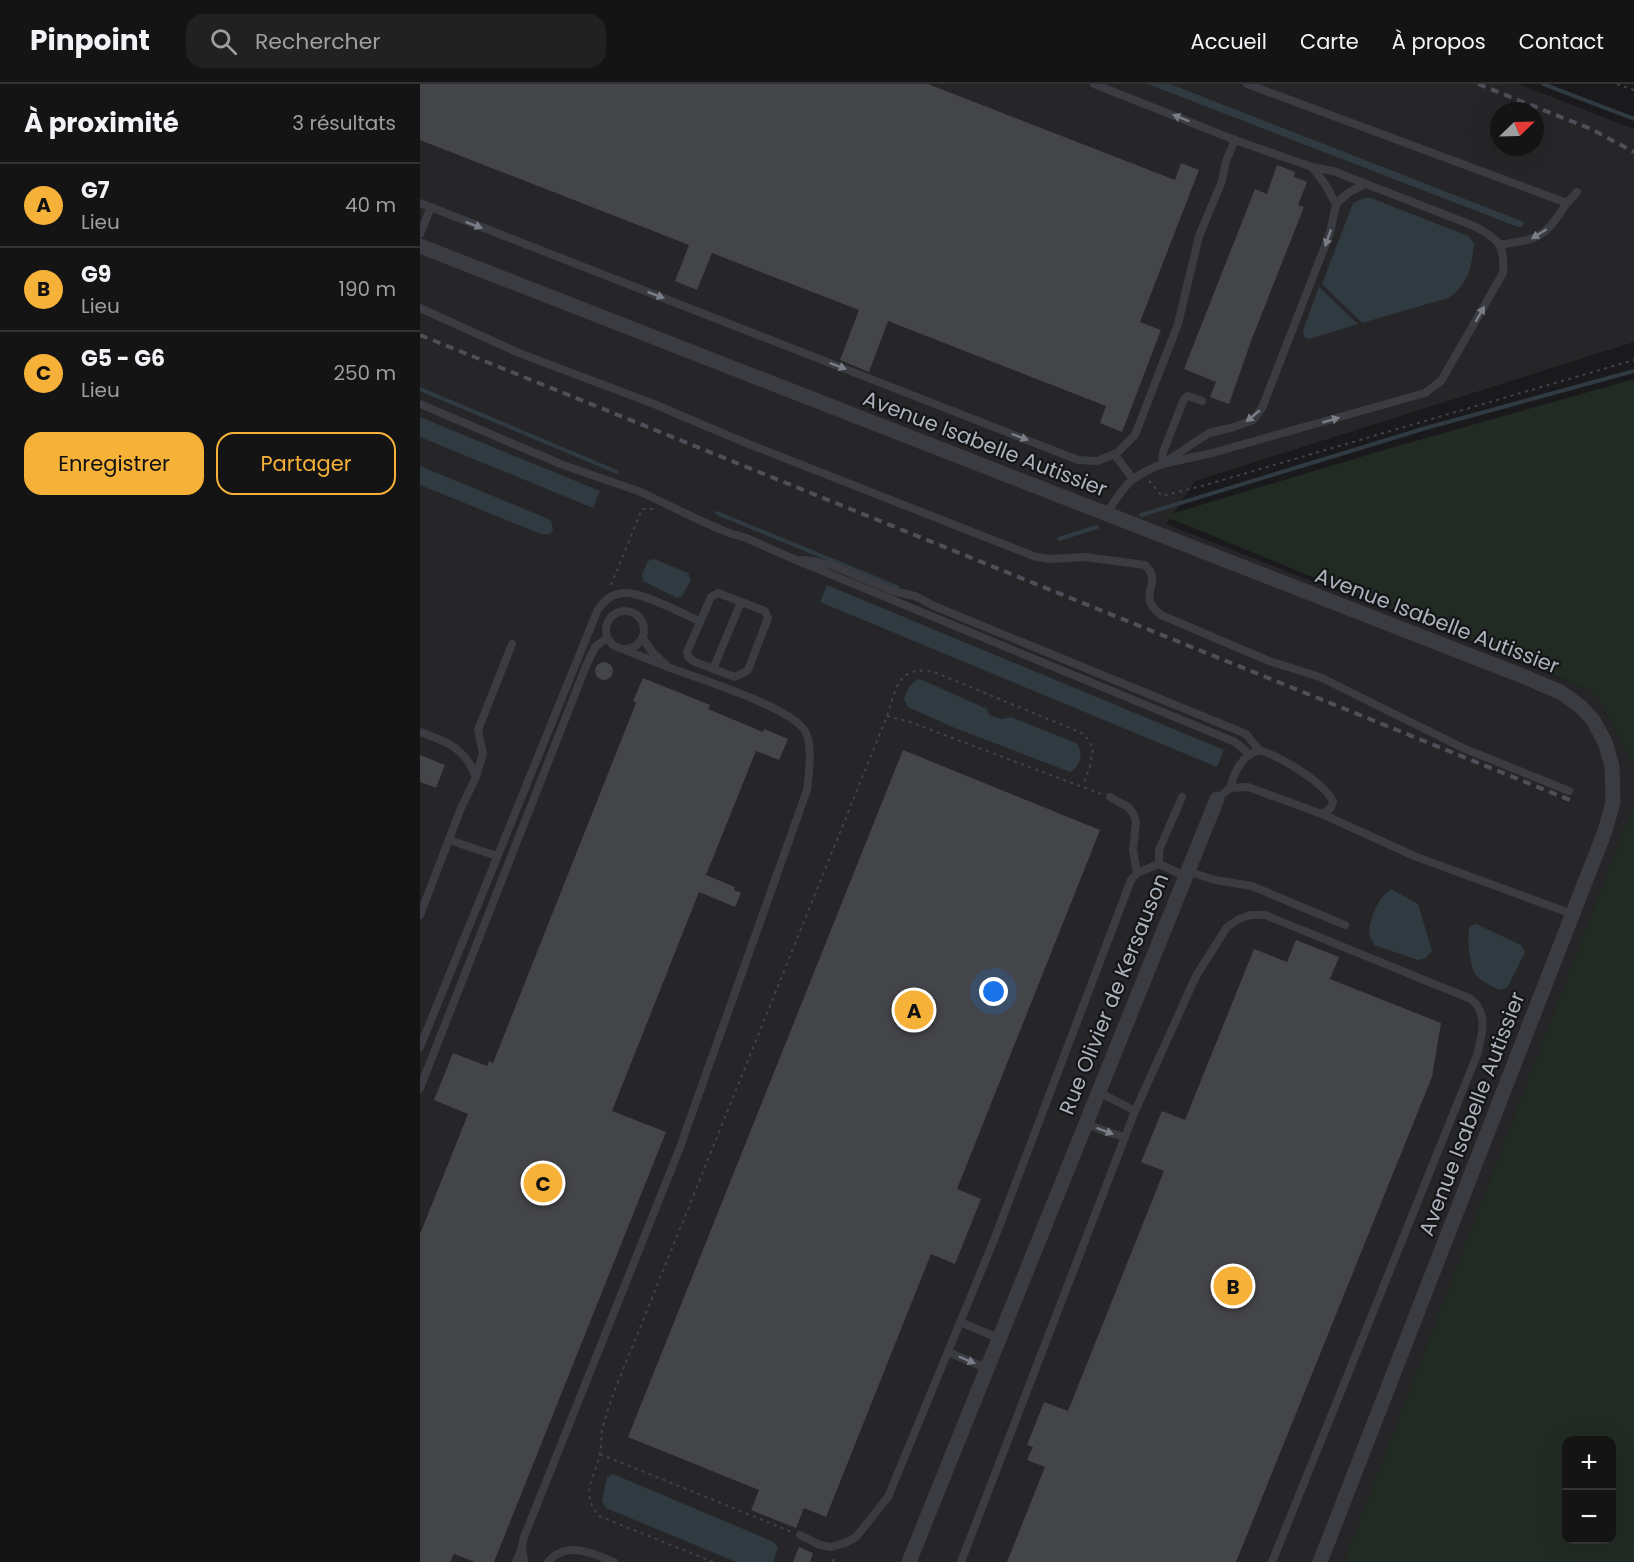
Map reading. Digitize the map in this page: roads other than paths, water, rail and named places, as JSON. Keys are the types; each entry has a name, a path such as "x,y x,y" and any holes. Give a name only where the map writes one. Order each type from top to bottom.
{"street":[{"name":"Avenue Isabelle Autissier","path":"420,246 1525,678 1562,693 1581,707 1593,720 1605,742 1612,766 1613,802 1605,831 1320,1562"},
{"name":"Rue Olivier de Kersauson","path":"909,1562 1097,1091 1217,799"}],"lane":[{"path":"1094,84 1235,140 1312,167 1333,171 1474,226 1495,237 1504,254 1503,273 1441,381 1425,393 1212,453 1162,464"},
{"path":"1247,84 1567,203"},
{"path":"420,203 1078,460 1098,461 1114,454 1135,435 1178,324 1199,236 1222,180 1235,140"},
{"path":"1312,167 1336,204"},
{"path":"1106,514 1125,484 1141,473 1162,464 1209,433 1253,420 1262,408 1330,233 1336,204 1348,193 1365,184"},
{"path":"1499,245 1533,239 1544,234 1576,192"},
{"path":"420,234 431,207"},
{"path":"420,308 519,353 654,404 741,441 1028,554 1050,559 1085,557 1145,565 1153,578 1149,602 1152,608 1161,615 1269,661 1320,677 1463,748 1569,791"},
{"path":"1162,464 1163,452 1184,399 1188,396 1202,401"},
{"path":"420,404 563,465 641,492 699,520 1235,742 1249,754"},
{"path":"1114,454 1133,479"},
{"path":"796,560 825,564 893,591 915,596 934,606 1246,734 1259,750 1271,754 1324,788 1333,802 1330,809 1322,814"},
{"path":"420,1047 598,609 614,595 628,592 700,621"},
{"path":"718,593 741,602 765,611 768,618 748,670 735,677 695,662 688,657 687,652 711,597 718,593"},
{"path":"713,669 741,602"},
{"path":"516,1562 679,1150 807,790 810,759 807,733 798,722 768,706 614,647 607,638 605,627 610,617 619,611 630,611 640,617 644,627 643,638 636,647 625,650"},
{"path":"420,1088 586,666 596,647 607,638"},
{"path":"643,638 652,652 668,667"},
{"path":"420,915 476,777 483,754 478,730 512,644"},
{"path":"420,732 460,751 471,762 476,777"},
{"path":"1259,750 1243,759 1234,774 1230,788 1248,787 1322,814 1414,856 1572,914"},
{"name":"Rue Olivier de Kersauson","path":"1217,799 1230,788"},
{"path":"1159,864 1159,850 1182,796"},
{"path":"1110,797 1128,807 1134,815 1136,823 1133,849 1137,873"},
{"path":"449,840 497,856"},
{"path":"800,1535 820,1545 831,1547 845,1543 856,1537 888,1497 994,1240 1131,880 1137,873 1159,864 1215,880 1252,886 1345,925"},
{"path":"960,1562 1135,1111 1196,976 1227,927 1245,917 1265,915 1471,999 1481,1011 1484,1021 1477,1055 1272,1562"},
{"path":"1097,1091 1135,1111"},
{"path":"1085,1123 1125,1137"},
{"path":"960,1322 998,1338"},
{"path":"948,1352 986,1368"},
{"path":"522,1547 524,1562"},
{"path":"548,1562 559,1553 570,1550 588,1551 614,1562"}],"waterway":[{"path":"1543,84 1634,119"},
{"path":"1141,515 1426,428 1634,371"},
{"path":"420,389 617,472"},
{"path":"717,513 897,587"},
{"path":"1059,539 1097,527"}],"railway":[{"path":"1478,84 1591,129 1634,152"},
{"path":"420,335 1575,802"}],"place":[{"name":"G7","path":"914,1010"},
{"name":"G5 - G6","path":"543,1183"},
{"name":"G9","path":"1233,1286"}]}
